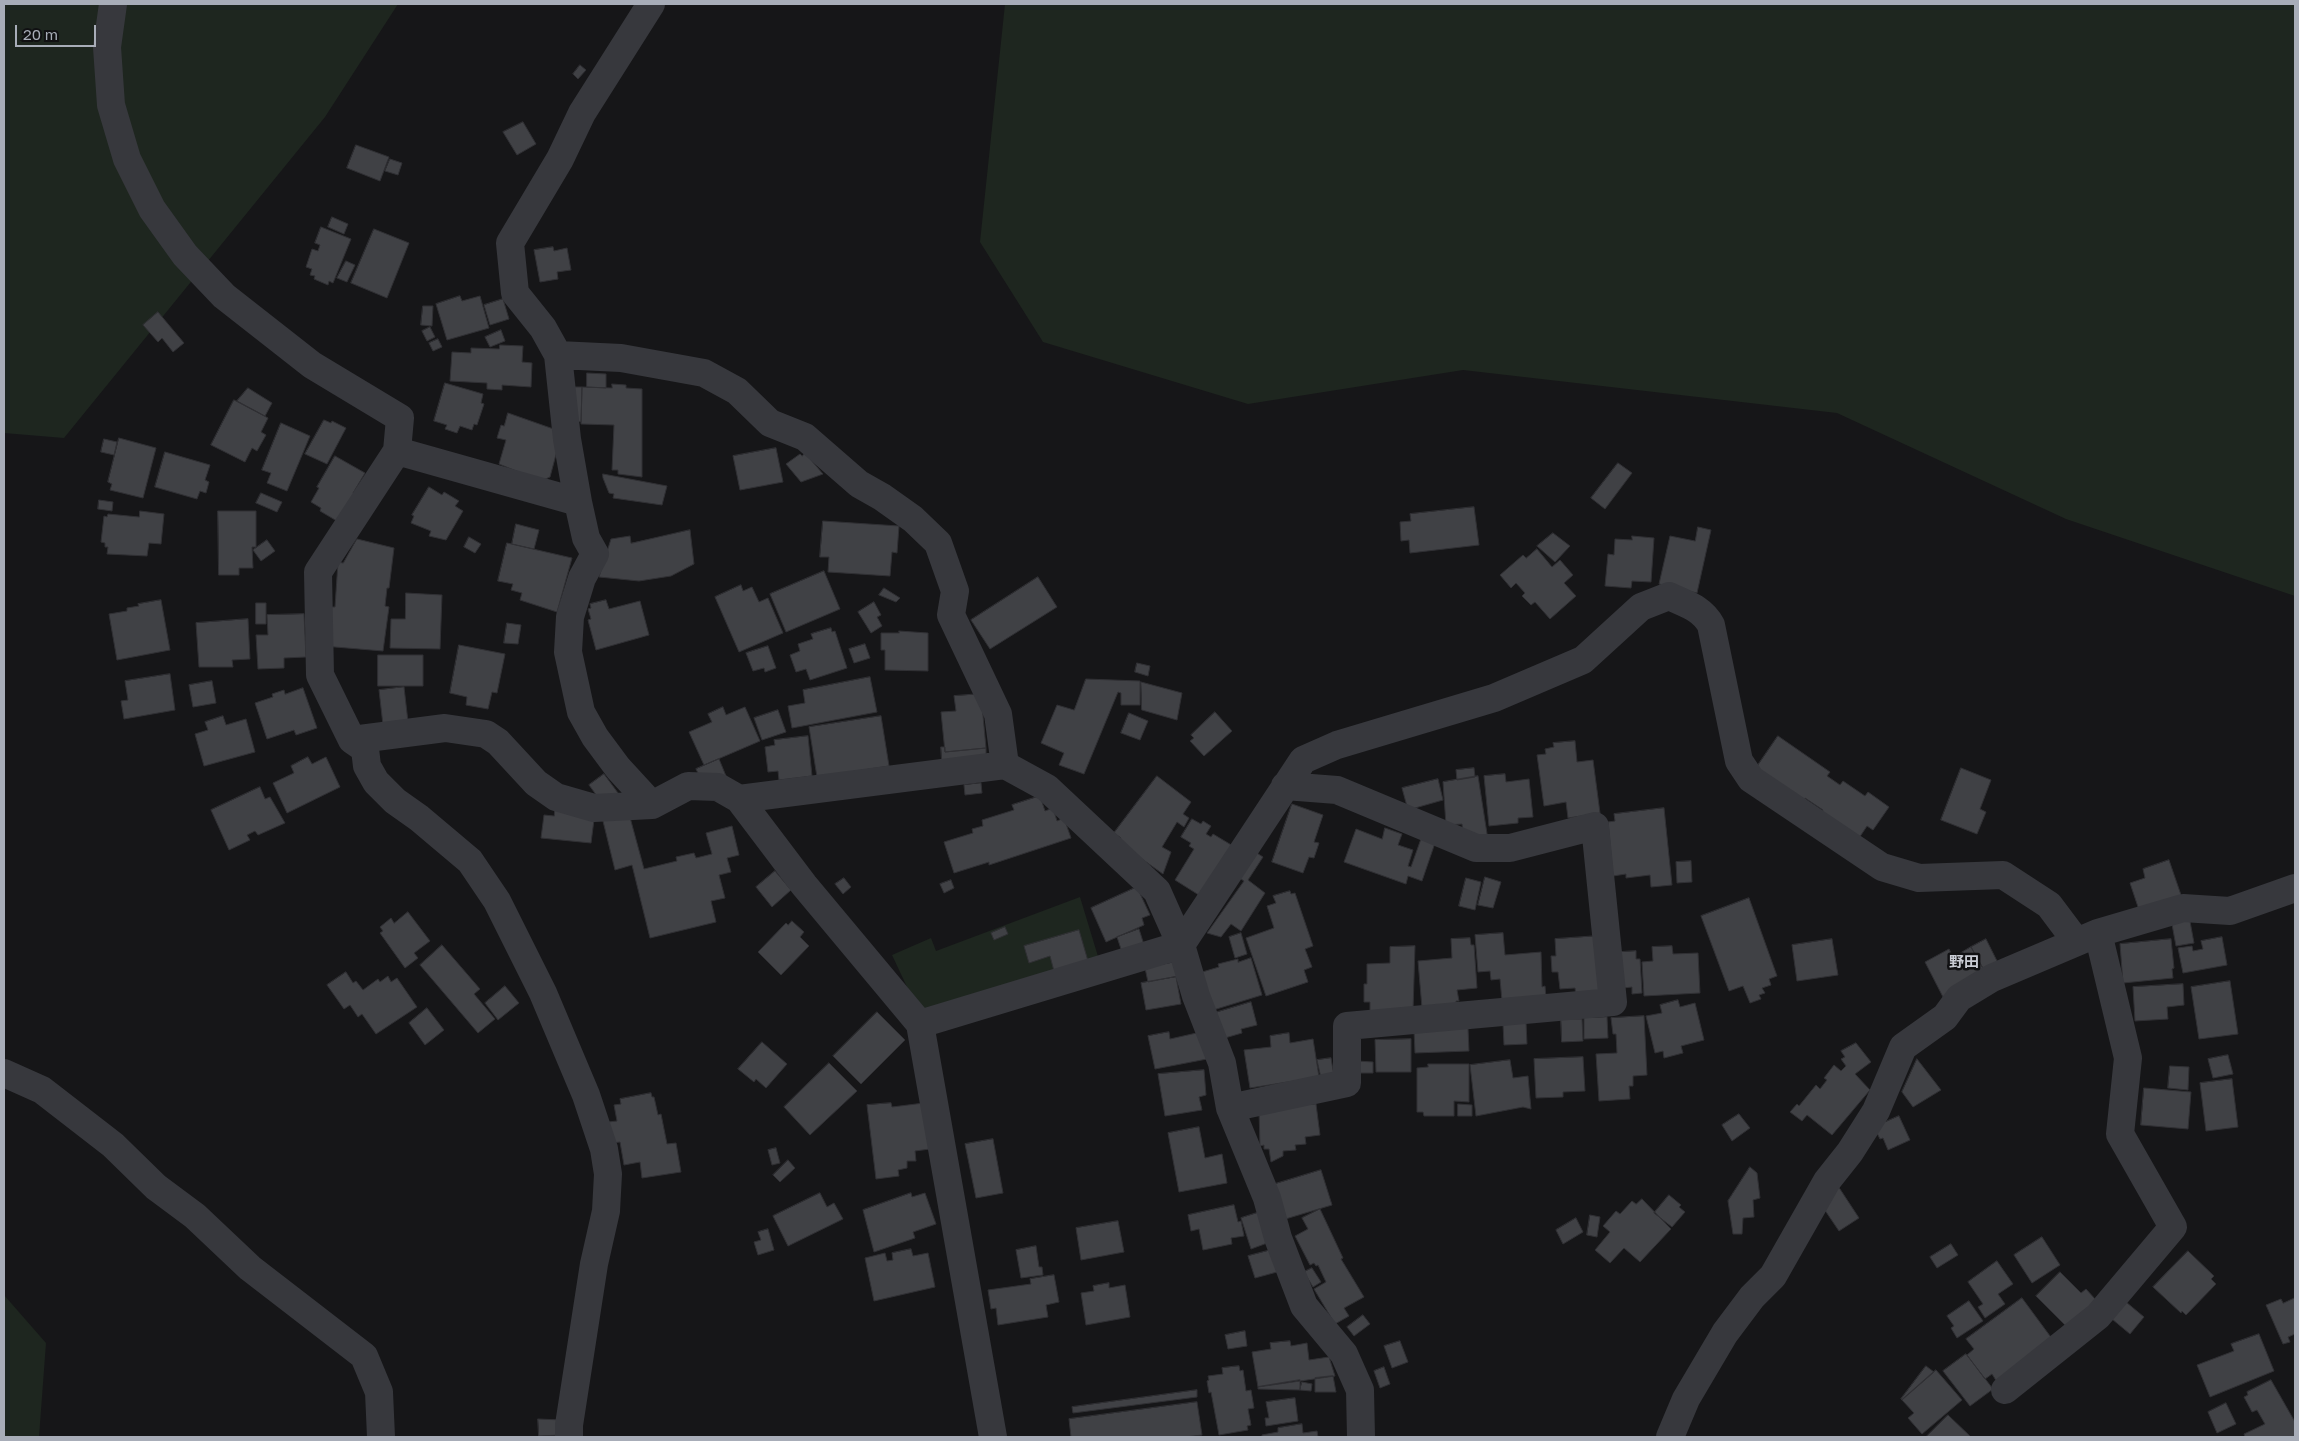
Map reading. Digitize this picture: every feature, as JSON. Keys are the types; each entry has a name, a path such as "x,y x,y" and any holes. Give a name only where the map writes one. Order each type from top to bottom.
{"street":[{"path":"113,4 107,47 111,105 127,159 152,209 185,255 224,296 312,365 400,418 397,451 318,572 320,675 352,740 365,749 367,766 376,782 395,801 419,818 470,861 497,901 547,1002 586,1095 604,1150 608,1174 606,1211 594,1264 569,1425 569,1437"},
{"path":"651,4 582,113 560,159 510,243 515,292 544,328 558,355 578,502 586,538 595,554 582,578 570,617 568,652 581,712 595,737 618,768 652,805"},
{"path":"558,355 621,358 704,373 737,391 770,423 804,437 859,484 882,496 914,519 938,544 955,591 951,615 998,714 1004,765"},
{"path":"397,451 578,502"},
{"path":"920,1024 1181,946 1303,760 1337,745 1494,698 1583,660 1641,607 1669,596 1698,609 1706,616 1711,625 1739,761 1751,779 1882,867 1918,878 2003,874 2049,905 2087,937 2128,1058 2120,1134 2173,1227 2098,1316 2005,1390"},
{"path":"352,740 445,728 486,734 498,742 536,783 556,797 594,808 652,805 688,786 718,787 739,799 804,885 920,1024 992,1437"},
{"path":"739,799 1004,765 1046,788 1158,891 1181,946 1196,996 1222,1063 1230,1108 1267,1198 1278,1238 1304,1306 1344,1354 1360,1390 1361,1437"},
{"path":"1230,1108 1347,1083 1347,1026 1613,1002 1595,826 1510,848 1476,848 1337,790 1285,786"},
{"path":"1670,1437 1686,1398 1725,1333 1752,1297 1774,1276 1827,1181 1850,1152 1876,1111 1903,1047 1945,1017 1959,998 1992,978 2087,937 2182,908 2230,912 2295,888"},
{"path":"4,1073 42,1090 105,1139 156,1187 195,1216 250,1268 364,1356 379,1392 381,1437"}],"shaded area":[{"path":"4,4 398,4 325,117 64,438 4,433"},
{"path":"1005,4 2295,4 2295,596 2066,519 1837,413 1463,370 1248,404 1043,342 980,242"},
{"path":"1080,897 1100,963 936,1011 916,1006 892,955 931,938 936,951"},
{"path":"4,1295 46,1343 39,1437 4,1437"}],"building":[{"path":"580,65 586,70 578,79 573,74"},
{"path":"523,122 536,144 517,155 503,132"},
{"path":"356,145 389,157 380,181 347,168"},
{"path":"390,159 402,163 398,175 385,171"},
{"path":"332,217 348,224 344,234 328,227"},
{"path":"321,227 351,239 333,283 329,281 328,285 314,279 315,276 310,275 312,269 306,267 312,249 318,251 320,245 315,243"},
{"path":"374,229 409,243 387,298 351,283"},
{"path":"553,247 554,251 567,248 571,270 557,272 558,279 540,282 534,250"},
{"path":"346,261 355,265 347,282 337,278"},
{"path":"460,296 462,301 480,296 489,328 447,340 436,304"},
{"path":"503,299 509,319 490,325 484,305"},
{"path":"423,306 433,306 432,326 421,325"},
{"path":"158,312 184,343 173,352 162,338 158,342 143,325"},
{"path":"430,327 435,337 427,341 422,331"},
{"path":"501,330 505,341 490,347 485,337"},
{"path":"438,339 442,347 433,351 429,343"},
{"path":"500,345 523,346 522,362 532,363 531,387 502,385 502,390 487,389 487,383 450,381 452,352 471,353 471,348 499,349"},
{"path":"587,373 606,374 606,388 587,387"},
{"path":"445,383 483,394 481,403 484,404 477,425 474,424 472,430 460,426 457,433 445,429 447,425 434,421"},
{"path":"612,384 626,385 626,388 642,389 642,477 618,474 618,470 612,470 614,425 581,424 582,387 612,388"},
{"path":"573,387 582,387 581,422 578,421"},
{"path":"248,388 272,403 265,416 237,401"},
{"path":"234,400 268,418 261,432 266,435 257,451 252,448 245,462 211,445"},
{"path":"508,413 562,432 550,477 541,481 499,464 506,440 497,438 501,425 504,426"},
{"path":"324,420 331,423 332,421 346,428 327,464 305,454"},
{"path":"281,423 310,436 287,491 267,483 271,473 262,470"},
{"path":"119,438 156,448 143,498 110,490 112,484 108,482"},
{"path":"104,439 117,442 114,455 101,452"},
{"path":"776,448 783,482 740,490 733,456"},
{"path":"165,452 210,465 205,480 209,482 206,493 200,491 197,499 155,487"},
{"path":"805,453 823,474 801,482 786,464 800,454 802,456"},
{"path":"335,456 365,473 353,493 356,494 342,524 320,511 321,508 311,502 319,488 317,487"},
{"path":"1618,463 1632,473 1605,509 1591,498"},
{"path":"603,474 667,486 662,505 613,498 614,494 609,493"},
{"path":"429,487 442,495 444,492 459,501 455,506 463,511 446,540 429,536 431,531 411,523 414,516 412,515"},
{"path":"261,493 282,502 277,512 256,503"},
{"path":"99,500 113,502 112,511 98,509"},
{"path":"1474,507 1479,545 1410,553 1409,540 1401,541 1400,522 1411,521 1410,514"},
{"path":"140,511 164,514 161,544 149,543 147,556 107,554 108,547 105,547 105,543 101,542 104,516 107,517 108,514 139,517"},
{"path":"218,511 256,511 256,547 252,547 253,568 239,568 239,575 219,575"},
{"path":"823,521 899,526 897,553 892,552 890,576 828,572 829,557 820,557"},
{"path":"516,524 539,530 534,549 512,544"},
{"path":"1698,527 1711,530 1697,593 1659,584 1670,536 1695,541"},
{"path":"690,530 694,564 671,576 639,581 599,577 611,539 630,536 631,543"},
{"path":"1553,533 1570,546 1555,562 1537,546"},
{"path":"1632,536 1654,538 1651,582 1632,581 1631,588 1605,586 1608,554 1614,555 1615,539 1632,540"},
{"path":"469,537 481,544 475,553 464,547"},
{"path":"357,539 394,548 385,606 389,607 383,651 323,646 324,607 335,607 338,562 343,563"},
{"path":"267,540 275,551 261,561 253,550"},
{"path":"507,543 572,558 557,612 520,600 522,593 511,590 513,584 498,581"},
{"path":"1537,549 1552,567 1560,560 1573,575 1564,583 1576,596 1550,619 1535,602 1531,605 1522,596 1525,593 1516,583 1511,588 1500,575 1523,555 1526,558"},
{"path":"824,571 840,609 786,632 770,594"},
{"path":"1038,577 1057,607 990,649 971,620"},
{"path":"741,585 743,591 752,587 759,602 768,598 783,633 739,652 715,597"},
{"path":"884,588 900,598 896,602 879,595"},
{"path":"406,593 442,595 440,649 390,648 391,619 405,619"},
{"path":"161,600 170,650 117,660 109,614 127,611 127,608 139,606 138,604"},
{"path":"606,600 609,609 640,601 649,635 596,650 588,620 591,619 588,609 591,608 590,604"},
{"path":"874,602 881,615 877,617 882,626 871,633 858,612"},
{"path":"256,603 266,603 266,624 256,624"},
{"path":"304,614 306,657 284,658 284,668 258,669 256,635 268,635 267,615"},
{"path":"248,619 250,659 232,660 233,667 199,667 196,623"},
{"path":"507,623 521,625 518,644 504,643"},
{"path":"831,628 832,632 835,631 847,668 810,680 806,669 796,672 790,655 800,651 798,644 813,639 811,634"},
{"path":"899,631 928,633 928,671 885,670 885,650 881,650 881,633 899,633"},
{"path":"865,644 870,658 854,663 849,649"},
{"path":"459,645 505,654 497,693 492,692 488,709 466,705 467,697 450,693"},
{"path":"768,646 776,668 765,672 764,668 753,671 746,653"},
{"path":"378,655 423,655 423,686 378,686"},
{"path":"1137,663 1150,666 1148,676 1135,672"},
{"path":"170,674 175,710 124,719 121,701 128,700 125,681"},
{"path":"870,677 877,712 792,728 788,706 805,703 803,690"},
{"path":"1086,679 1140,681 1140,705 1121,705 1121,693 1118,692 1084,774 1059,765 1064,753 1041,743 1057,705 1074,710"},
{"path":"212,681 216,703 193,707 189,685"},
{"path":"1141,682 1182,693 1177,720 1142,710"},
{"path":"404,687 408,722 383,725 379,690"},
{"path":"303,688 317,728 296,735 294,730 267,739 255,703 273,697 272,694 284,690 285,694"},
{"path":"981,694 986,748 945,752 941,712 956,711 954,696"},
{"path":"723,707 726,715 745,707 760,741 704,765 689,732 712,722 708,714"},
{"path":"778,710 786,732 762,740 754,718"},
{"path":"1215,712 1232,731 1204,756 1190,741 1194,738 1191,735"},
{"path":"1129,713 1148,721 1140,740 1121,733"},
{"path":"223,716 226,725 246,719 255,752 204,766 195,734 208,730 205,722"},
{"path":"881,716 889,766 817,777 809,727"},
{"path":"808,736 812,776 779,780 778,771 768,772 765,747 775,745 774,740"},
{"path":"1778,736 1830,772 1827,776 1840,785 1843,781 1865,796 1868,792 1889,807 1873,830 1867,826 1857,841 1820,815 1823,810 1805,798 1803,802 1756,768"},
{"path":"1575,741 1577,762 1593,760 1600,813 1568,818 1566,802 1544,806 1537,755 1546,754 1545,749 1554,747 1553,743"},
{"path":"941,747 945,747 945,752 986,748 986,756 942,761"},
{"path":"308,757 312,764 326,757 340,787 287,813 273,783 294,773 291,766"},
{"path":"719,759 726,776 699,775 696,769"},
{"path":"1474,768 1475,777 1457,780 1456,770"},
{"path":"1961,768 1991,780 1980,809 1986,812 1977,834 1941,820"},
{"path":"604,774 618,793 600,800 589,785"},
{"path":"1505,774 1506,782 1529,779 1533,817 1518,818 1518,823 1489,826 1484,776"},
{"path":"1157,776 1191,802 1183,814 1189,818 1184,827 1177,822 1162,847 1171,852 1163,874 1118,842 1121,838 1114,833"},
{"path":"1478,776 1488,840 1463,833 1462,824 1446,825 1443,782"},
{"path":"1438,779 1443,800 1408,810 1402,788"},
{"path":"981,783 982,793 965,795 964,785"},
{"path":"260,787 265,799 270,797 285,823 258,835 255,831 247,835 250,840 229,850 211,810"},
{"path":"1040,796 1045,811 1053,808 1057,821 1064,818 1071,838 989,865 989,862 954,873 944,842 973,833 972,829 983,826 982,820 1014,810 1012,805"},
{"path":"1292,804 1323,815 1314,842 1319,843 1314,858 1309,857 1303,873 1272,862"},
{"path":"555,808 595,812 591,843 541,838 544,815 554,816"},
{"path":"1664,808 1672,885 1651,887 1650,875 1626,878 1626,874 1613,876 1608,822 1615,821 1614,814"},
{"path":"628,810 644,869 677,861 676,857 694,853 696,858 712,854 706,833 732,826 739,855 727,858 731,872 719,875 725,898 711,901 716,922 650,938 632,865 615,870 602,817"},
{"path":"1192,819 1201,824 1203,821 1211,826 1206,834 1211,837 1213,834 1233,846 1202,897 1175,880 1194,849 1189,846 1191,843 1181,837"},
{"path":"1385,828 1402,834 1398,845 1413,850 1408,866 1411,867 1422,836 1436,840 1422,881 1408,876 1406,884 1344,862 1356,829 1382,839"},
{"path":"1252,850 1263,857 1248,880 1265,893 1241,931 1231,924 1221,937 1207,933 1244,881 1235,875"},
{"path":"2169,860 2181,895 2139,910 2130,883 2145,878 2143,869"},
{"path":"1691,861 1692,882 1677,883 1676,862"},
{"path":"775,871 791,890 772,907 756,887"},
{"path":"1485,877 1501,882 1493,908 1478,905"},
{"path":"844,878 851,887 843,894 835,884"},
{"path":"1466,878 1481,882 1475,910 1459,906"},
{"path":"951,880 954,888 944,893 940,884"},
{"path":"1137,887 1150,915 1142,918 1144,925 1106,942 1091,908"},
{"path":"1290,891 1291,894 1295,893 1313,946 1305,949 1312,967 1304,970 1308,982 1266,996 1246,938 1274,928 1267,906 1276,903 1273,896"},
{"path":"1749,898 1777,976 1769,979 1771,985 1762,988 1765,993 1759,995 1761,999 1750,1003 1743,986 1729,991 1701,916"},
{"path":"408,912 430,941 414,953 418,958 405,968 380,933 383,931 380,927 391,918 394,923"},
{"path":"2189,916 2194,943 2176,946 2171,919"},
{"path":"792,921 804,932 800,937 809,946 781,975 758,952 786,923 788,925"},
{"path":"1005,927 1008,934 994,940 991,933"},
{"path":"1139,929 1145,948 1123,955 1117,937"},
{"path":"1079,930 1088,961 1054,971 1050,956 1029,963 1024,946"},
{"path":"1241,933 1247,954 1235,958 1229,937"},
{"path":"1503,933 1505,955 1541,952 1542,987 1545,986 1546,998 1502,1001 1500,979 1491,980 1490,971 1478,972 1475,935"},
{"path":"1598,936 1599,994 1576,996 1575,988 1560,989 1558,972 1552,972 1551,956 1556,956 1555,939"},
{"path":"2222,937 2227,965 2183,973 2178,948 2192,946 2193,951 2203,949 2201,941"},
{"path":"1470,938 1471,945 1474,945 1477,988 1457,990 1459,1001 1456,1001 1456,1005 1422,1008 1418,961 1452,958 1451,939"},
{"path":"1832,939 1838,975 1797,981 1792,945"},
{"path":"1986,939 1998,963 1984,970 1971,947"},
{"path":"2171,939 2174,968 2172,969 2173,978 2123,983 2120,944"},
{"path":"442,945 480,989 474,994 495,1019 478,1033 420,965"},
{"path":"1415,946 1413,1011 1370,1012 1370,1002 1364,1002 1364,984 1367,984 1367,964 1390,963 1390,947"},
{"path":"1672,946 1673,954 1698,953 1700,993 1644,996 1642,962 1653,961 1652,947"},
{"path":"1971,947 1986,974 1943,997 1925,962 1949,949 1953,957"},
{"path":"1636,951 1636,959 1640,959 1642,993 1632,994 1632,987 1623,988 1621,952"},
{"path":"1251,958 1262,995 1210,1011 1199,973 1219,967 1218,964 1238,959 1238,962"},
{"path":"1175,962 1178,976 1148,982 1145,968"},
{"path":"346,972 353,983 356,981 363,990 378,979 380,982 388,976 391,982 397,978 417,1007 376,1034 362,1014 358,1017 350,1005 344,1009 327,985"},
{"path":"1176,977 1181,1004 1146,1010 1141,983"},
{"path":"2230,981 2238,1034 2199,1039 2191,987"},
{"path":"2183,984 2184,1005 2167,1007 2168,1019 2135,1021 2133,987"},
{"path":"505,986 519,1003 498,1020 485,1003"},
{"path":"1678,1000 1680,1007 1695,1003 1704,1040 1681,1046 1683,1053 1664,1058 1663,1051 1655,1053 1646,1016 1662,1013 1660,1005"},
{"path":"1251,1002 1257,1025 1241,1029 1242,1033 1218,1040 1211,1014"},
{"path":"427,1008 444,1030 425,1045 409,1023"},
{"path":"877,1012 905,1040 861,1084 833,1056"},
{"path":"1644,1016 1647,1075 1633,1076 1633,1086 1629,1086 1630,1099 1599,1101 1596,1054 1617,1053 1616,1034 1613,1034 1611,1018"},
{"path":"1607,1017 1608,1038 1584,1039 1584,1018"},
{"path":"1561,1019 1582,1019 1583,1041 1562,1042"},
{"path":"1526,1022 1527,1044 1504,1045 1503,1024"},
{"path":"1468,1028 1469,1051 1415,1053 1414,1030"},
{"path":"1169,1032 1170,1039 1201,1032 1207,1059 1155,1069 1148,1036"},
{"path":"1289,1033 1290,1043 1313,1039 1319,1077 1250,1088 1244,1050 1271,1047 1270,1036"},
{"path":"1411,1039 1411,1072 1376,1072 1375,1040"},
{"path":"762,1042 787,1064 766,1088 756,1079 754,1082 738,1069"},
{"path":"1856,1043 1871,1062 1855,1074 1870,1090 1832,1135 1807,1115 1802,1121 1790,1112 1797,1104 1799,1106 1816,1085 1820,1089 1827,1080 1824,1078 1834,1065 1841,1071 1846,1066 1841,1059 1845,1057 1841,1051"},
{"path":"2228,1055 2233,1074 2213,1078 2208,1059"},
{"path":"1583,1057 1585,1091 1563,1092 1563,1097 1536,1098 1534,1059"},
{"path":"1331,1058 1334,1076 1321,1078 1317,1060"},
{"path":"1917,1059 1941,1090 1913,1107 1902,1092"},
{"path":"1510,1060 1513,1078 1528,1076 1531,1109 1523,1107 1476,1116 1470,1065"},
{"path":"1357,1061 1373,1062 1373,1073 1356,1073"},
{"path":"829,1063 857,1091 810,1135 784,1107"},
{"path":"1428,1064 1469,1064 1469,1102 1454,1101 1454,1116 1424,1116 1423,1112 1417,1112 1417,1068 1428,1067"},
{"path":"2170,1066 2189,1067 2188,1090 2168,1088"},
{"path":"1204,1070 1206,1095 1199,1097 1202,1110 1165,1116 1158,1074"},
{"path":"2232,1079 2238,1127 2206,1131 2200,1083"},
{"path":"2144,1088 2191,1092 2188,1129 2141,1125"},
{"path":"651,1093 652,1097 654,1097 658,1115 661,1114 667,1144 676,1143 681,1172 642,1178 640,1162 624,1165 620,1142 612,1143 608,1122 617,1121 614,1105 621,1104 620,1099"},
{"path":"891,1103 892,1107 924,1103 930,1149 915,1151 916,1161 907,1161 907,1168 898,1170 899,1176 876,1179 867,1105"},
{"path":"1316,1104 1320,1135 1305,1137 1306,1144 1295,1145 1296,1150 1283,1151 1283,1156 1271,1162 1269,1149 1264,1149 1264,1145 1260,1146 1259,1110"},
{"path":"1458,1104 1472,1105 1472,1116 1458,1116"},
{"path":"1739,1114 1750,1128 1732,1141 1722,1125"},
{"path":"1899,1116 1910,1140 1888,1150 1883,1138 1880,1139 1874,1127"},
{"path":"1199,1127 1205,1158 1222,1154 1227,1183 1179,1192 1168,1133"},
{"path":"993,1139 1003,1193 976,1198 965,1144"},
{"path":"776,1148 780,1163 772,1165 768,1150"},
{"path":"788,1160 795,1168 780,1182 773,1175"},
{"path":"1750,1167 1757,1173 1760,1198 1753,1200 1754,1217 1743,1218 1742,1234 1733,1234 1728,1201"},
{"path":"1321,1170 1332,1205 1282,1220 1275,1184"},
{"path":"1838,1186 1859,1218 1839,1231 1818,1200"},
{"path":"820,1193 827,1207 834,1203 843,1219 788,1246 773,1216"},
{"path":"911,1193 912,1197 925,1193 936,1224 913,1232 915,1238 874,1252 863,1210"},
{"path":"1669,1195 1681,1205 1679,1207 1685,1212 1672,1227 1654,1213"},
{"path":"1642,1199 1671,1229 1640,1262 1624,1248 1610,1263 1595,1250 1610,1232 1603,1226 1616,1211 1620,1214 1632,1201 1636,1204"},
{"path":"1234,1205 1238,1222 1241,1221 1244,1236 1231,1238 1232,1244 1203,1250 1199,1229 1191,1231 1188,1215"},
{"path":"1320,1209 1343,1258 1341,1259 1364,1297 1344,1308 1349,1316 1335,1324 1314,1289 1326,1282 1318,1265 1316,1266 1314,1263 1310,1265 1295,1236 1308,1229 1302,1218"},
{"path":"1260,1212 1270,1242 1251,1249 1241,1218"},
{"path":"1590,1215 1600,1217 1597,1237 1587,1235"},
{"path":"1576,1218 1583,1232 1563,1244 1556,1230"},
{"path":"1118,1221 1124,1252 1081,1260 1076,1228"},
{"path":"768,1229 774,1250 758,1255 754,1242 761,1240 758,1232"},
{"path":"2042,1237 2060,1265 2032,1283 2014,1255"},
{"path":"1951,1244 1958,1255 1937,1268 1930,1257"},
{"path":"1036,1246 1039,1267 1042,1267 1043,1275 1021,1278 1016,1250"},
{"path":"911,1249 913,1256 928,1253 935,1287 874,1301 865,1258 885,1253 887,1261 893,1260 892,1253"},
{"path":"1271,1250 1277,1272 1255,1278 1248,1256"},
{"path":"2188,1251 2214,1276 2211,1279 2216,1284 2186,1315 2182,1311 2181,1313 2153,1287"},
{"path":"1997,1261 2013,1284 1998,1294 2005,1304 1985,1318 1978,1307 1983,1304 1968,1282"},
{"path":"1312,1268 1321,1282 1313,1287 1304,1272"},
{"path":"2060,1272 2081,1293 2086,1289 2096,1300 2068,1328 2036,1296"},
{"path":"1054,1275 1059,1302 1046,1305 1048,1317 998,1325 996,1308 991,1309 988,1290 1031,1284 1030,1279"},
{"path":"1109,1283 1109,1288 1125,1285 1130,1317 1086,1325 1081,1293 1094,1291 1093,1286"},
{"path":"2022,1298 2053,1340 1997,1382 1992,1374 1985,1379 1967,1355 1974,1349 1966,1339"},
{"path":"2295,1298 2295,1334 2288,1337 2290,1342 2283,1344 2266,1305 2281,1299 2283,1303"},
{"path":"1969,1301 1983,1321 1957,1338 1951,1328 1954,1326 1947,1316"},
{"path":"2126,1302 2144,1317 2130,1334 2112,1319"},
{"path":"1363,1315 1370,1324 1354,1336 1347,1327"},
{"path":"1245,1331 1247,1346 1228,1349 1225,1335"},
{"path":"2259,1334 2274,1371 2210,1397 2197,1365 2234,1351 2231,1344"},
{"path":"1290,1341 1291,1346 1307,1343 1309,1360 1329,1357 1335,1376 1258,1387 1252,1352 1271,1349 1270,1343"},
{"path":"1400,1341 1408,1362 1392,1368 1384,1346"},
{"path":"1966,1354 1993,1389 1970,1406 1943,1371"},
{"path":"1239,1366 1240,1371 1243,1370 1246,1391 1251,1390 1254,1408 1248,1409 1251,1425 1247,1426 1248,1430 1219,1435 1211,1392 1209,1393 1208,1376 1223,1374 1222,1368"},
{"path":"1926,1366 1934,1372 1902,1400 1901,1399"},
{"path":"1384,1367 1390,1384 1380,1388 1374,1371"},
{"path":"1936,1370 1962,1400 1922,1434 1908,1418 1914,1413 1902,1400"},
{"path":"1333,1376 1336,1392 1315,1392 1315,1378"},
{"path":"1300,1380 1300,1390 1258,1389 1258,1387"},
{"path":"2271,1380 2295,1422 2295,1437 2245,1437 2244,1434 2265,1424 2257,1410 2252,1412 2244,1397 2248,1395 2247,1392"},
{"path":"1302,1382 1312,1384 1311,1391 1300,1390"},
{"path":"1197,1390 1197,1397 1073,1413 1072,1407"},
{"path":"1295,1398 1298,1421 1266,1426 1265,1418 1269,1418 1266,1402"},
{"path":"1197,1402 1202,1435 1185,1437 1071,1437 1069,1419"},
{"path":"2226,1403 2236,1424 2217,1433 2208,1412"},
{"path":"1948,1415 1971,1437 1926,1437"},
{"path":"538,1419 562,1420 561,1435 539,1436"},
{"path":"1302,1424 1303,1433 1317,1431 1318,1437 1262,1437 1262,1435 1278,1432 1278,1428"}],"district":[{"name":"野田","path":"1964,962"}]}
